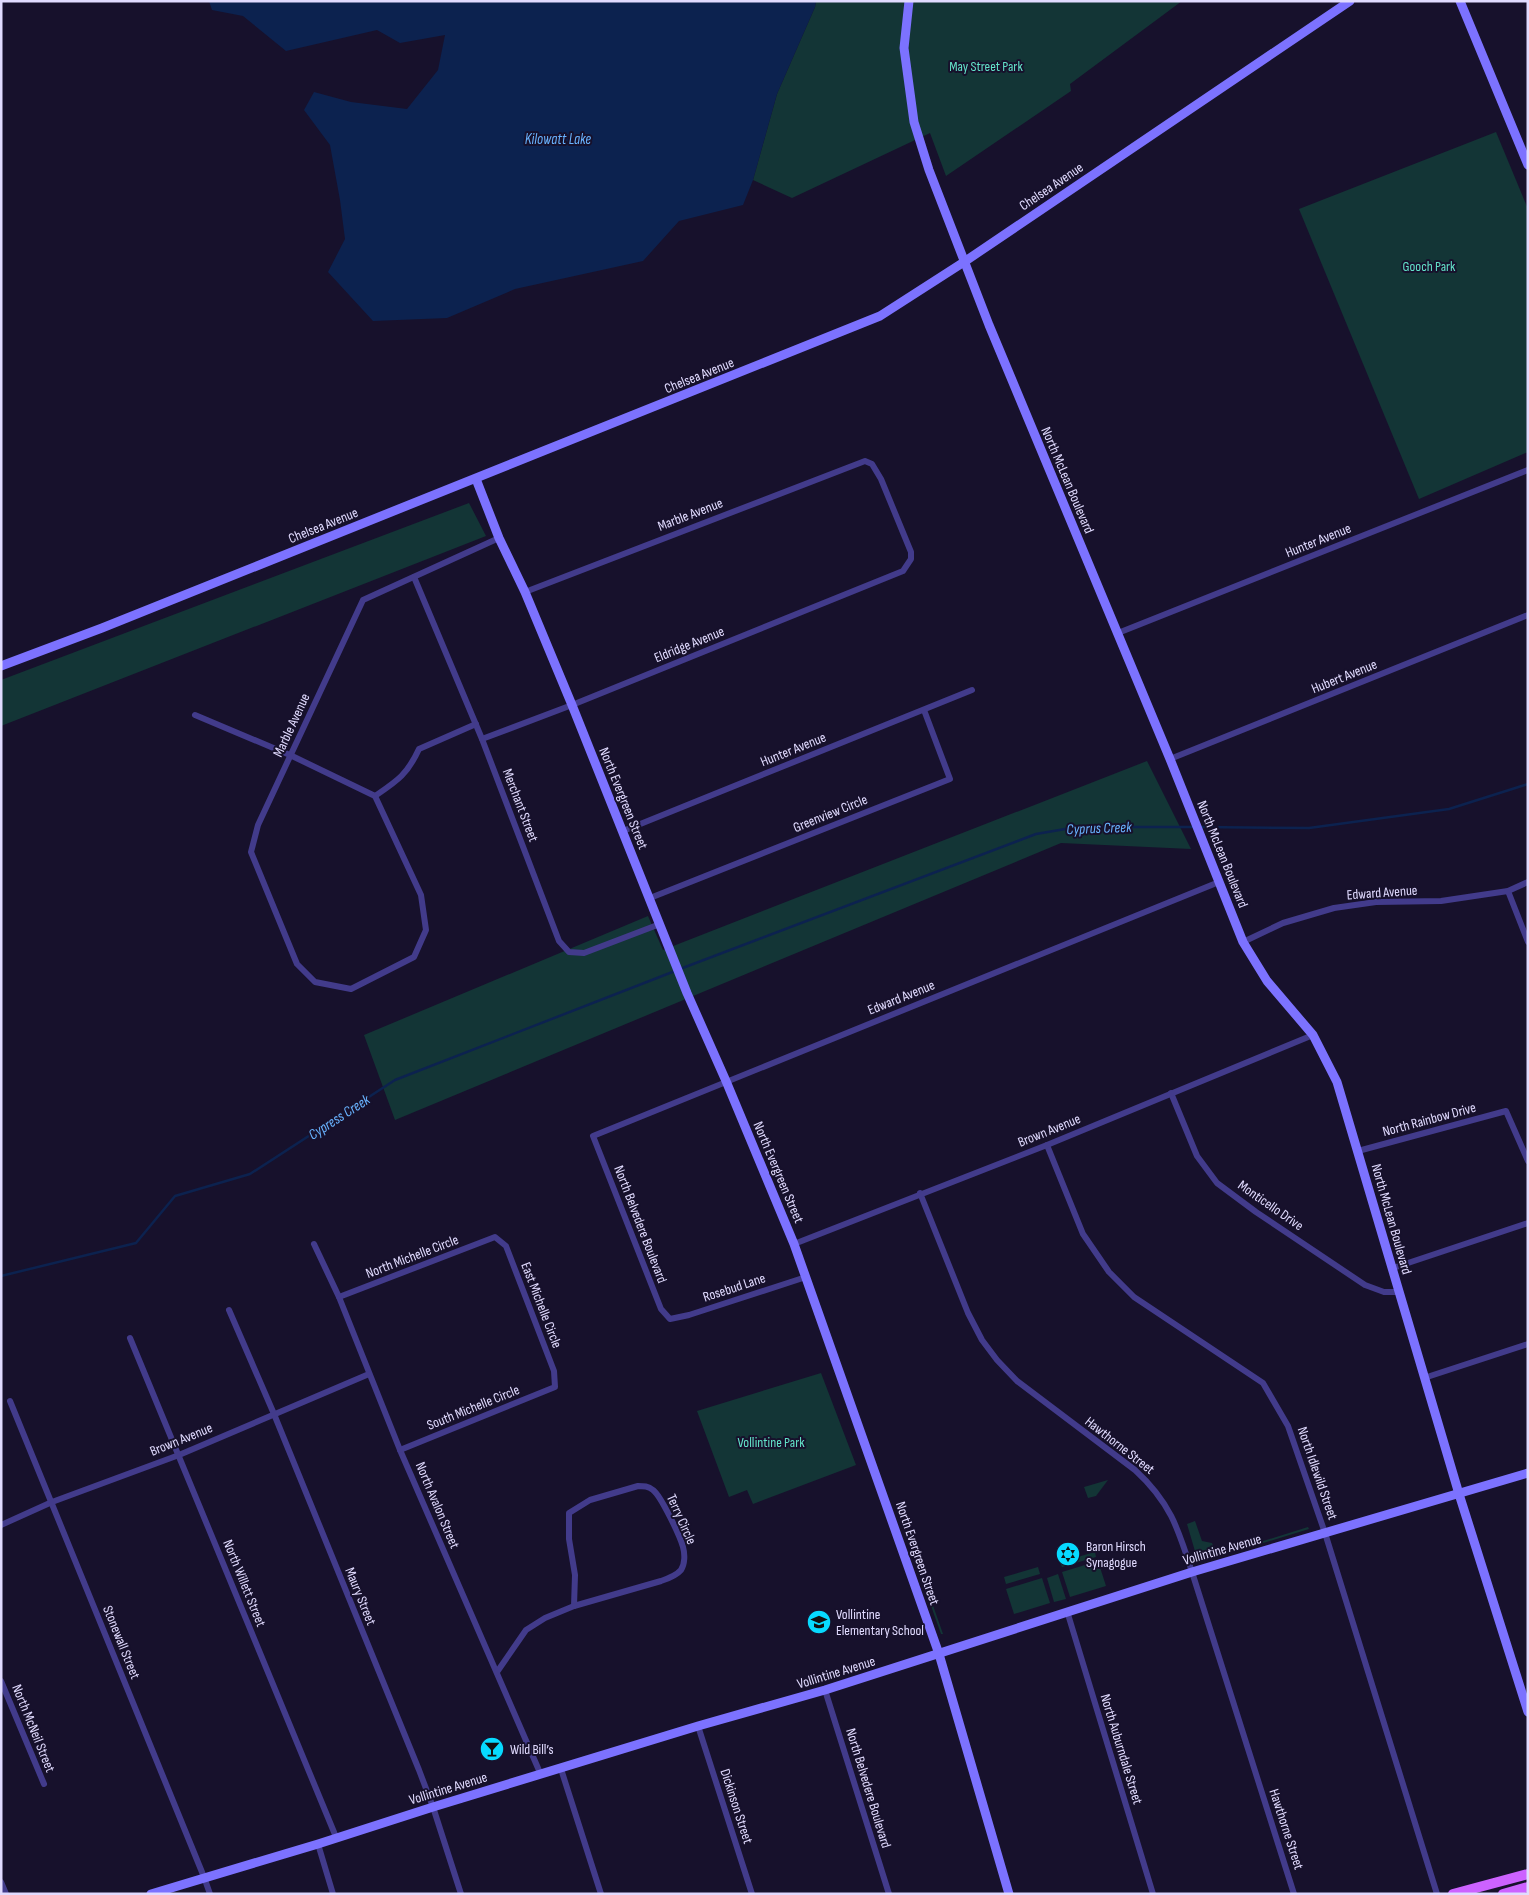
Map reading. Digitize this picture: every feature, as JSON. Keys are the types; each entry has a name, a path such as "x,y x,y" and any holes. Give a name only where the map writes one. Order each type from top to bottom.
{"main road":[{"name":"North McLean Boulevard","path":"909,1 904,48 914,122 929,170 989,325 1170,759 1243,942 1267,980 1313,1036 1337,1082 1459,1494 1528,1712"},
{"name":"Chelsea Avenue","path":"1,666 102,628 880,316 964,262 1350,1"},
{"path":"1460,1 1528,165"},
{"name":"North Evergreen Street","path":"476,479 499,538 525,592 572,705 686,992 726,1081 794,1244 939,1654 1009,1894"},
{"name":"Vollintine Avenue","path":"150,1894 698,1726 825,1690 1192,1572 1528,1473"},
{"path":"1453,1894 1528,1874"},
{"path":"1504,1894 1528,1887"}],"street":[{"name":"Marble Avenue","path":"525,592 865,460 872,464 881,479 910,552 911,559 903,570"},
{"name":"Hunter Avenue","path":"1118,633 1528,470"},
{"name":"Marble Avenue","path":"374,796 420,896 426,930 414,957 351,989 315,982 297,964 250,852 258,825 363,600 499,538"},
{"name":"Eldridge Avenue","path":"482,738 572,705 903,570"},
{"name":"Merchant Street","path":"414,577 482,738 559,941 569,952 584,953 660,924"},
{"name":"Hubert Avenue","path":"1170,759 1528,616"},
{"name":"Hunter Avenue","path":"623,831 972,690"},
{"name":"Greenview Circle","path":"650,898 950,779 924,710"},
{"path":"195,715 290,755 374,796 401,779 413,762 419,749 476,724"},
{"name":"Edward Avenue","path":"593,1136 1220,882"},
{"name":"Edward Avenue","path":"1243,942 1282,924 1334,908 1376,902 1442,901 1508,891 1528,882"},
{"path":"1508,891 1528,942"},
{"name":"Brown Avenue","path":"794,1244 1313,1036"},
{"name":"Monticello Drive","path":"1171,1093 1197,1156 1217,1183 1256,1212 1365,1285 1384,1292 1399,1292"},
{"name":"North Rainbow Drive","path":"1358,1151 1506,1111 1528,1161"},
{"name":"North Belvedere Boulevard","path":"593,1136 661,1308 670,1319"},
{"name":"North Idlewild Street","path":"1047,1144 1083,1234 1109,1272 1134,1297 1263,1383 1288,1426 1325,1533 1437,1894"},
{"name":"Hawthorne Street","path":"920,1193 968,1314 982,1340 997,1360 1017,1381 1129,1465 1146,1480 1170,1511 1181,1537 1294,1894"},
{"path":"1393,1268 1528,1223"},
{"name":"North Michelle Circle","path":"339,1297 495,1237"},
{"name":"East Michelle Circle","path":"495,1237 506,1246 554,1371 555,1387"},
{"name":"North Avalon Street","path":"314,1244 339,1297 400,1450 541,1775"},
{"name":"Rosebud Lane","path":"670,1319 689,1316 806,1277"},
{"name":"Maury Street","path":"230,1310 433,1807 461,1894"},
{"name":"North Willett Street","path":"130,1338 336,1838"},
{"path":"1424,1378 1528,1344"},
{"name":"Brown Avenue","path":"1,1525 52,1502 179,1455 369,1374"},
{"name":"South Michelle Circle","path":"400,1450 555,1387"},
{"name":"Stonewall Street","path":"10,1401 210,1894"},
{"name":"Terry Circle","path":"497,1672 526,1630 545,1618 574,1606 661,1581 681,1570 684,1559 683,1548 661,1498 654,1490 638,1486 625,1489 590,1500 570,1513 569,1539 575,1574 574,1606"},
{"name":"North Auburndale Street","path":"1067,1611 1153,1894"},
{"name":"North McNeil Street","path":"1,1680 44,1784"},
{"name":"North Belvedere Boulevard","path":"825,1690 888,1894"},
{"name":"Dickinson Street","path":"698,1726 752,1894"},
{"path":"561,1769 601,1894"},
{"path":"318,1844 333,1894"},
{"path":"1,1882 6,1894"}],"green space":[{"name":"May Street Park","path":"816,1 1182,1 1070,84 1071,91 946,176 930,133 792,198 753,180 777,94"},
{"name":"Gooch Park","path":"1496,132 1528,209 1528,452 1419,499 1299,209"},
{"path":"469,503 486,536 1,726 1,680"},
{"path":"1147,761 1191,849 1061,843 395,1120 364,1035 648,916 663,950"},
{"name":"Vollintine Park","path":"821,1373 856,1465 753,1504 747,1490 729,1497 697,1411"},
{"path":"1108,1480 1096,1496 1088,1498 1084,1487"},
{"path":"1195,1521 1202,1541 1212,1543 1216,1553 1197,1558 1187,1524"},
{"path":"1308,1527 1309,1529 1260,1544 1260,1542"},
{"path":"1095,1552 1096,1557 1062,1567 1060,1562"},
{"path":"915,1554 943,1634 941,1634 913,1555"},
{"path":"1098,1561 1106,1586 1070,1597 1062,1572"},
{"path":"1038,1567 1040,1574 1006,1584 1004,1577"},
{"path":"1058,1574 1066,1599 1054,1602 1047,1578"},
{"path":"1042,1578 1050,1603 1014,1614 1006,1589"}],"water":[{"name":"Kilowatt Lake","path":"209,1 816,1 777,94 753,180 743,205 679,221 643,261 515,289 447,318 373,321 328,272 345,239 340,200 330,145 304,110 314,92 351,102 407,109 438,70 445,35 400,43 377,30 286,51 243,16 212,10"}],"waterway":[{"name":"Cyprus Creek","path":"1200,827 1309,828 1449,809 1528,784"},
{"name":"Cyprus Creek","path":"680,969 1036,834 1077,827 1194,827"},
{"name":"Cypress Creek","path":"1,1276 136,1243 175,1196 250,1174 395,1080 675,971"}],"place":[{"name":"Baron Hirsch Synagogue","path":"1068,1554"},
{"name":"Vollintine Elementary School","path":"819,1622"},
{"name":"Wild Bill’s","path":"492,1749"}]}
